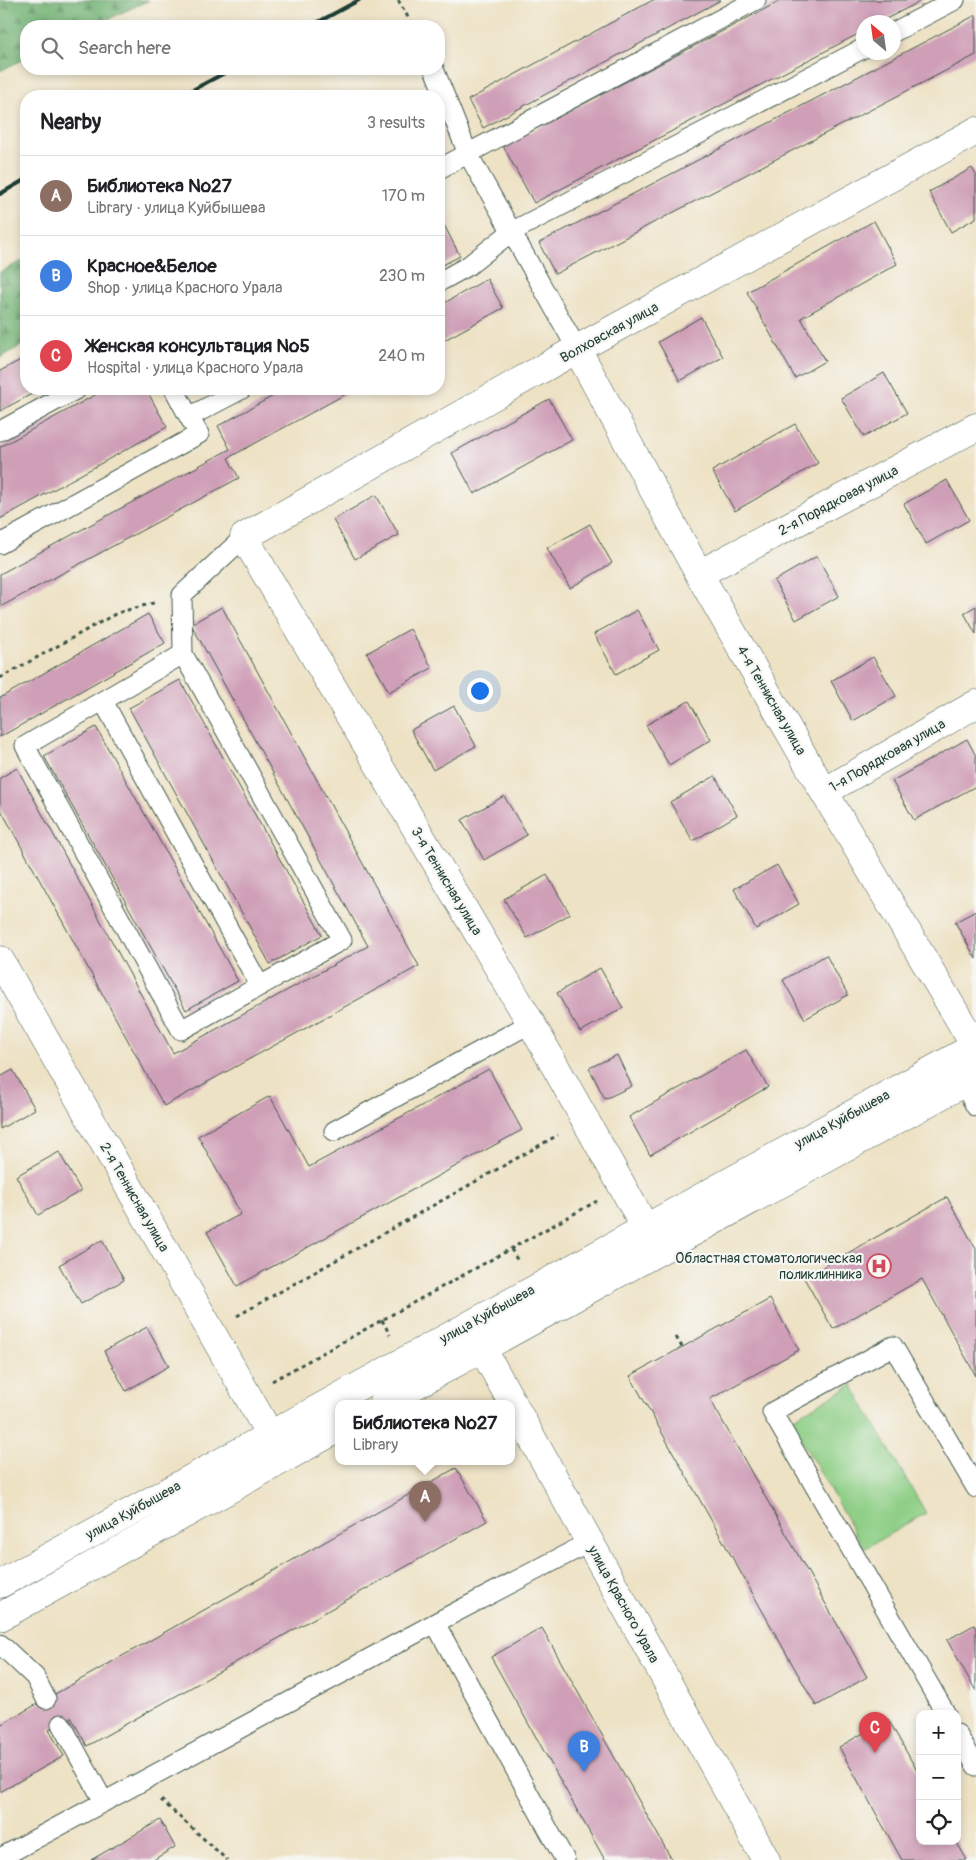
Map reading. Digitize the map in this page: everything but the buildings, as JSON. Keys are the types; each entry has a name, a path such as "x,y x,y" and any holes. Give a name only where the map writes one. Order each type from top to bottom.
{"street":[{"name":"Волховская улица","path":"244,537 577,349 976,131"},
{"name":"4-я Теннисная улица","path":"577,349 699,574 824,792 976,1046"},
{"name":"2-я Порядковая улица","path":"699,574 976,427"},
{"name":"3-я Теннисная улица","path":"244,537 531,1023 644,1228"},
{"name":"1-я Порядковая улица","path":"824,792 976,704"},
{"name":"2-я Теннисная улица","path":"0,960 270,1434"},
{"name":"улица Куйбышева","path":"0,1584 976,1046"},
{"name":"улица Куйбышева","path":"388,1400 969,1080"},
{"name":"улица Красного Урала","path":"470,1324 511,1400"},
{"name":"улица Красного Урала","path":"515,1407 766,1860"},
{"name":"улица Куйбышева","path":"0,1617 335,1430"}],"lane":[{"path":"445,166 756,0"},
{"path":"901,28 955,0"},
{"path":"445,279 468,266 511,232 856,52"},
{"path":"436,75 442,90"},
{"path":"445,96 468,154 577,349"},
{"path":"0,431 66,395"},
{"path":"0,544 199,434 177,395"},
{"path":"189,417 231,395"},
{"path":"183,654 25,746 181,1030 342,940 183,654 182,595 244,537"},
{"path":"102,701 260,986"},
{"path":"334,1131 531,1023"},
{"path":"969,1080 976,1107"},
{"path":"944,1710 772,1412 893,1346 976,1488"},
{"path":"0,1858 435,1623 590,1542"},
{"path":"435,1623 565,1860"},
{"path":"0,1644 35,1677 46,1699"},
{"path":"61,1724 104,1802"},
{"path":"966,1742 976,1766"}],"path":[{"path":"398,0 409,20"},
{"path":"0,678 117,613 182,595"},
{"path":"211,1331 585,1120"},
{"path":"248,1395 622,1187"},
{"path":"676,1337 682,1347"},
{"path":"141,1782 227,1860"}],"green space":[{"path":"0,0 149,0 107,20 20,20 20,61 0,71"},
{"path":"20,262 20,346 0,358 0,272"},
{"path":"852,1385 926,1513 864,1549 790,1420"}],"railway":[{"path":"322,20 359,0"},
{"path":"192,90 221,75"},
{"path":"0,194 20,182"}],"place":[{"name":"Областная стоматологическая поликлинника","path":"879,1266"},
{"name":"Библиотека №27","path":"425,1522"},
{"name":"Женская консультация №5","path":"875,1753"},
{"name":"Красное&Белое","path":"584,1772"}]}
